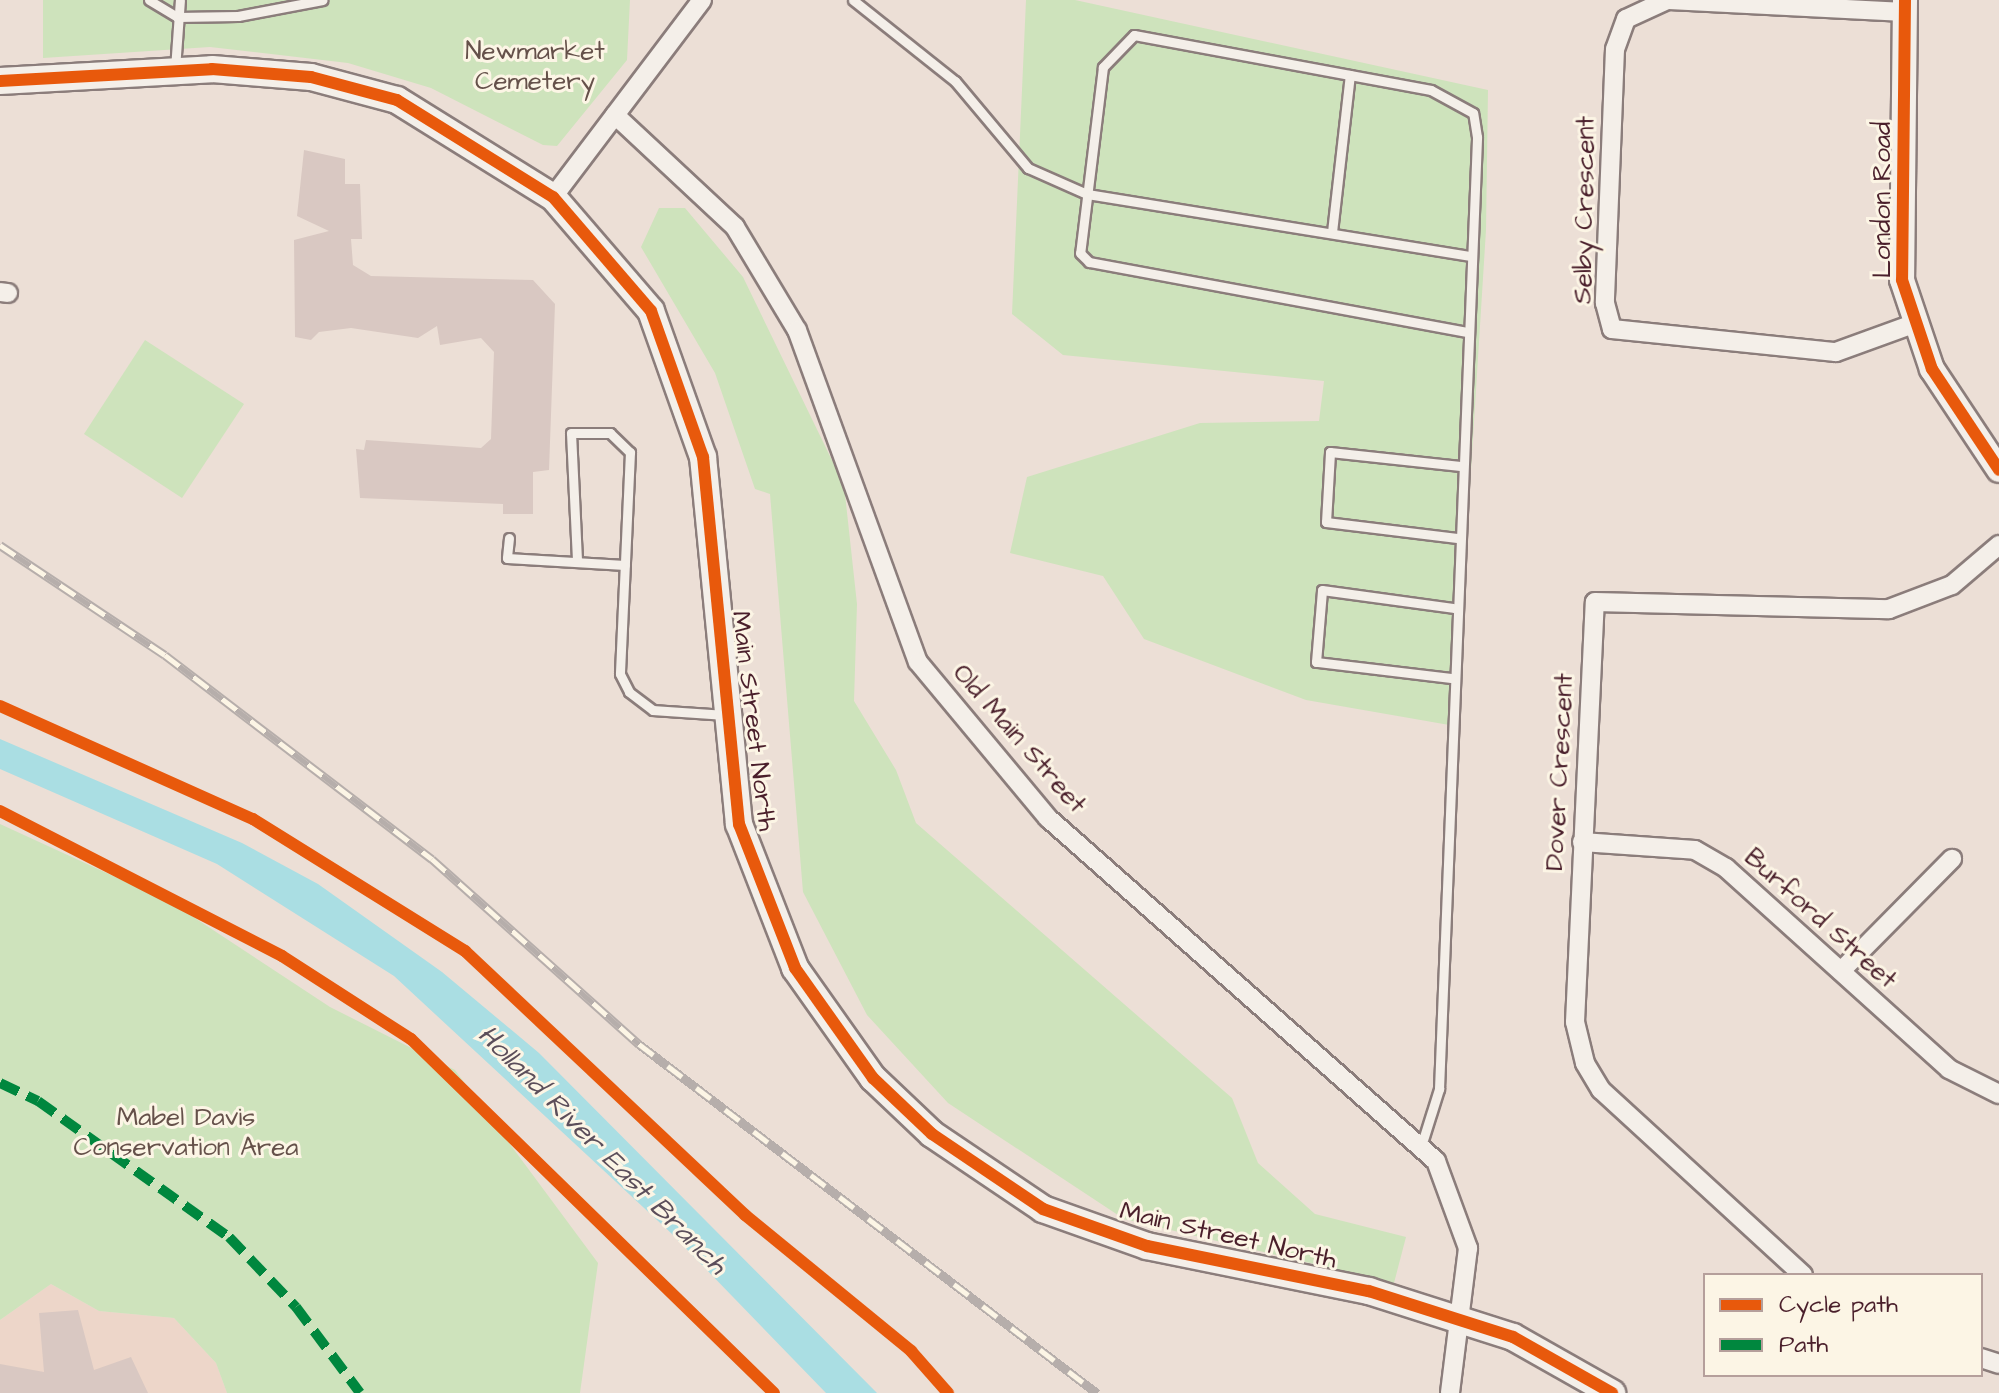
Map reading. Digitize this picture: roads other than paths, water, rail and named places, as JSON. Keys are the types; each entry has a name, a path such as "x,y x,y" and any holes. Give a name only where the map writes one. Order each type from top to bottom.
{"main road":[{"name":"Main Street North","path":"0,81 174,72 311,77 397,100 553,197 651,311 703,457 739,824 795,968 831,1028 932,1134 1043,1209 1147,1246 1369,1291 1455,1318 1513,1337 1612,1393"}],"street":[{"path":"553,197 702,0"},
{"name":"Selby Crescent","path":"1905,6 1668,0 1626,19 1615,49 1605,303 1612,329 1836,352 1916,323"},
{"name":"London Road","path":"1905,6 1902,280 1932,369 1999,470"},
{"name":"Old Main Street","path":"615,115 735,227 797,330 918,662 1048,818 1422,1143 1458,1207 1468,1248 1455,1318 1450,1393"},
{"name":"Dover Crescent","path":"1801,1273 1601,1090 1585,1063 1575,1022 1595,602 1889,609 1932,597 1999,545"},
{"name":"Burford Street","path":"1582,842 1695,850 1841,971 1949,1069 1999,1094"},
{"path":"1841,971 1952,859"}],"lane":[{"path":"149,0 177,17 238,16 323,0"},
{"path":"174,72 180,0"},
{"path":"853,0 955,81 1028,168 1087,194 1471,256"},
{"path":"1422,1143 1439,1089 1453,608 1471,256 1473,113 1431,90 1134,35 1103,67 1080,253 1089,262 1467,332"},
{"path":"1332,232 1350,75"},
{"path":"577,560 571,433 585,429 610,433 630,452 620,674 629,692 653,710 728,716"},
{"path":"1457,538 1326,522 1330,452 1460,466"},
{"path":"509,538 507,558 625,565"},
{"path":"1451,678 1316,662 1322,590 1453,608"}],"water":[{"name":"Holland River East Branch","path":"0,739 242,843 318,884 442,972 539,1053 877,1393 826,1393 671,1233 394,976 217,864 0,769"}],"railway":[{"path":"0,545 165,655 432,859 639,1044 1097,1393"}],"park label":[{"name":"Newmarket Cemetery","path":"535,67"},
{"name":"Mabel Davis Conservation Area","path":"186,1133"}]}
